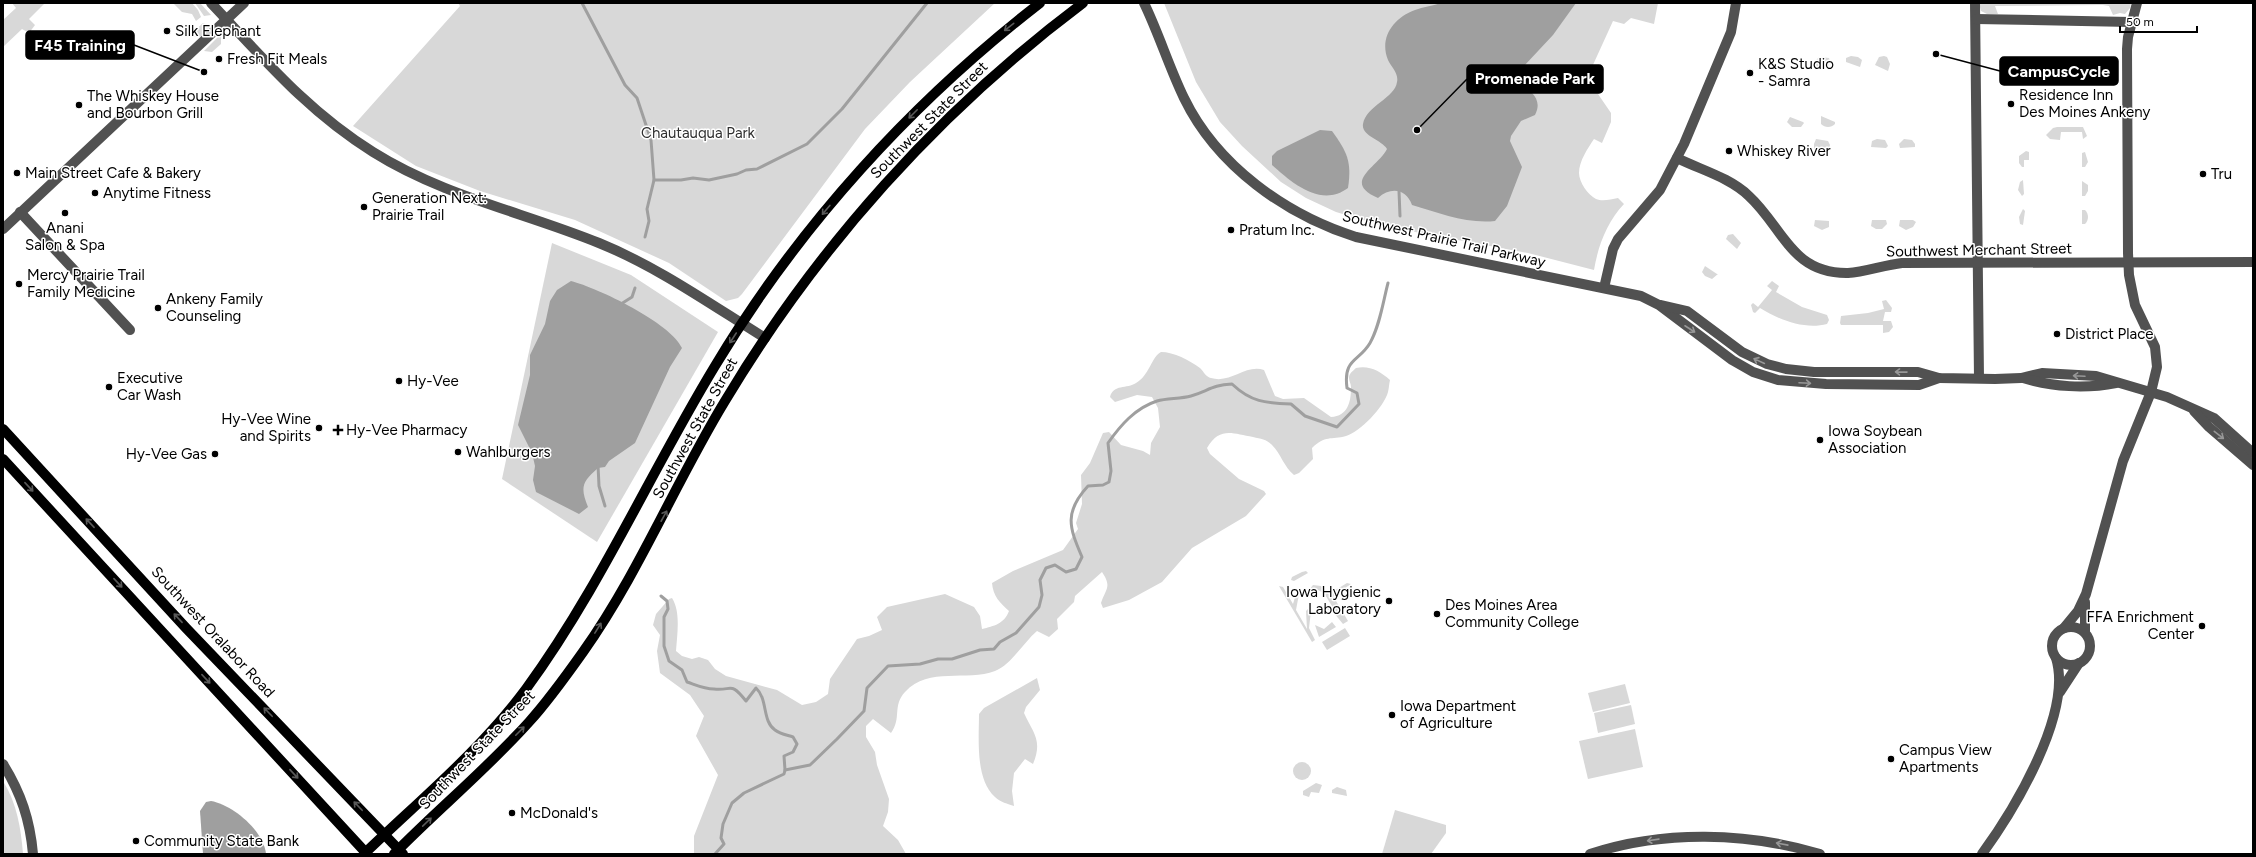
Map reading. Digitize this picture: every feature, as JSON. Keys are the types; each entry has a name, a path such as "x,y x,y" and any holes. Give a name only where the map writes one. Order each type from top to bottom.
{"main road":[{"name":"Southwest State Street","path":"365,853 485,740 540,669 588,596 684,418 742,324 784,262 862,168 953,75 1040,3"},
{"name":"Southwest State Street","path":"398,852 528,723 585,648 631,577 723,403 765,338 828,251 908,158 984,84 1083,3"},
{"name":"Southwest Oralabor Road","path":"3,429 186,628 385,834 398,852"},
{"path":"3,459 365,853"}],"street":[{"path":"211,3 309,106 373,152 399,167 452,192 615,250 670,278 765,338"},
{"path":"3,229 244,3"},
{"name":"Southwest Prairie Trail Parkway","path":"1144,3 1183,97 1201,127 1243,174 1274,198 1315,221 1356,237 1529,275 1641,296 1659,305 1687,311 1742,352 1776,367 1814,372 1918,372 1940,378 2021,378 2042,373 2096,376 2178,401 2214,418 2253,453"},
{"path":"1604,288 1613,250 1618,239 1660,190 1677,158 1729,38 1736,3"},
{"path":"1975,3 1979,378"},
{"path":"1982,854 2007,817 2032,769 2044,743 2060,692 2079,663 2085,659 2090,648 2089,640 2085,632 2084,609 2086,594 2123,461 2151,392 2158,368 2155,347 2135,305 2129,263 2127,49 2131,22 2137,3"},
{"path":"1976,19 2046,22 2131,22"},
{"name":"Southwest Merchant Street","path":"1677,158 1724,179 1748,195 1792,251 1813,266 1847,273 1881,265 1902,264 2253,262"},
{"path":"20,212 130,330"},
{"name":"Southwest Prairie Trail Parkway","path":"2191,408 2209,427 2253,465"},
{"path":"2060,692 2059,666 2052,643 2056,634 2064,628 2078,611 2086,594"},
{"path":"2064,628 2075,627 2085,632"},
{"path":"2056,658 2067,664 2079,663"},
{"path":"3,764 18,790 28,815 33,854"},
{"path":"1590,854 1635,843 1696,837 1766,841 1820,854"}],"green space":[{"path":"12,3 45,3 29,19 35,25 29,33 22,29 3,47 3,20 16,8"},
{"path":"173,3 192,3 198,10 201,17 196,21 192,14 182,12"},
{"path":"195,3 200,3 211,15 204,16"},
{"name":"Chautauqua Park","path":"458,3 995,3 910,82 865,129 742,294 738,298 726,301 669,263 575,220 480,191 416,166 353,126 460,6"},
{"path":"1164,3 1658,3 1654,24 1631,18 1624,24 1613,21 1587,78 1611,113 1611,122 1602,143 1594,139 1582,159 1579,168 1579,177 1584,188 1596,199 1604,200 1618,198 1624,204 1608,226 1598,252 1594,270 1528,253 1383,226 1336,212 1306,198 1281,182 1242,146 1220,122 1196,82"},
{"path":"1979,3 2131,3 2130,8 2125,14 2120,13 2113,15 2109,6 2103,5 1995,6 1998,14 1987,14 1981,11"},
{"path":"203,23 211,26 200,37 189,36"},
{"path":"221,34 221,44 212,52 204,51"},
{"path":"1851,56 1858,57 1862,60 1860,67 1846,62 1846,58"},
{"path":"1819,57 1829,58 1830,61 1828,68 1821,65 1819,68 1812,65"},
{"path":"1879,57 1887,57 1890,64 1888,71 1875,65"},
{"path":"1821,116 1835,122 1835,124 1830,127 1826,127 1821,124"},
{"path":"1790,117 1804,123 1801,127 1792,127 1787,122"},
{"path":"2083,127 2087,136 2083,139 2082,132 2061,132 2060,140 2050,139 2046,135 2053,128"},
{"path":"1816,139 1828,141 1830,145 1829,149 1814,149"},
{"path":"1877,139 1885,140 1888,146 1886,148 1871,147 1872,141"},
{"path":"1904,139 1912,140 1915,147 1900,148 1899,144"},
{"path":"2026,151 2029,152 2029,160 2024,160 2024,167 2022,167 2019,163 2019,156"},
{"path":"2085,152 2088,162 2085,167 2082,167 2082,153"},
{"path":"2023,180 2024,194 2022,196 2018,190 2020,182"},
{"path":"2082,181 2088,185 2088,191 2085,196 2082,196"},
{"path":"2023,209 2025,211 2023,225 2020,224 2019,217"},
{"path":"2082,210 2085,210 2088,215 2088,219 2085,224 2082,224"},
{"path":"1815,220 1829,221 1829,227 1822,230 1814,226"},
{"path":"1872,220 1886,220 1887,224 1882,229 1876,229 1871,226"},
{"path":"1900,220 1913,220 1916,222 1913,227 1906,230 1899,226"},
{"path":"1733,234 1741,243 1737,249 1726,239 1728,235"},
{"path":"552,243 631,275 718,332 597,542 502,479"},
{"path":"1705,266 1718,274 1712,279 1705,276 1702,272"},
{"path":"1772,281 1779,286 1776,292 1802,307 1827,315 1829,320 1827,324 1819,326 1801,325 1784,320 1760,308 1755,313 1753,312 1751,305 1753,303 1758,307 1772,290 1767,286"},
{"path":"1886,300 1892,308 1891,312 1885,312 1883,321 1891,321 1893,327 1889,332 1883,333 1883,325 1841,325 1841,316 1868,313 1884,309 1882,301"},
{"path":"1161,352 1171,353 1186,359 1200,368 1211,378 1218,379 1232,377 1244,371 1257,369 1264,370 1275,396 1283,399 1304,398 1331,417 1337,416 1345,411 1349,403 1351,393 1349,376 1356,368 1370,368 1390,380 1386,398 1371,418 1352,434 1321,441 1312,448 1313,459 1299,473 1294,475 1275,449 1265,440 1233,433 1222,434 1217,437 1207,448 1210,454 1239,479 1264,491 1266,494 1246,516 1192,548 1162,582 1129,600 1103,608 1101,603 1107,588 1107,581 1102,572 1075,596 1074,602 1057,619 1058,629 1049,637 1037,631 1012,659 1001,668 984,674 925,679 915,684 901,697 896,722 891,733 873,719 866,726 866,737 875,752 877,765 889,799 888,812 883,826 898,840 906,854 694,854 694,836 718,775 696,736 704,716 690,695 660,673 657,651 660,635 653,625 656,614 669,599 672,598 677,610 678,624 676,651 682,656 692,659 699,657 708,660 715,669 726,676 777,690 802,705 816,702 828,694 830,679 857,639 869,636 882,630 877,617 887,607 945,594 974,607 980,616 982,629 998,624 1004,619 1009,611 998,599 994,592 992,583 1013,571 1063,550 1078,529 1076,523 1082,504 1081,475 1090,463 1103,433 1109,432 1121,445 1143,451 1150,455 1151,443 1160,427 1158,408 1152,397 1137,395 1115,402 1110,397 1117,388 1132,385 1140,380"},
{"path":"1306,571 1308,573 1294,581 1291,580 1292,577"},
{"path":"1347,583 1351,584 1333,596 1348,621 1343,624 1334,613 1323,607 1326,603 1330,609 1335,611 1324,593 1316,589 1315,594 1312,594 1310,589 1313,585 1321,586 1329,594"},
{"path":"1279,586 1283,587 1293,604 1296,594 1299,594 1296,610 1307,629 1306,611 1308,609 1311,611 1309,628 1315,640 1312,642"},
{"path":"1332,622 1336,627 1319,637 1315,625 1324,629"},
{"path":"1345,628 1350,636 1327,650 1322,642"},
{"path":"1037,678 1040,690 1026,707 1024,713 1036,737 1036,756 1033,764 1025,759 1014,773 1012,791 1014,806 997,799 984,780 981,769 979,747 979,714 984,708"},
{"path":"1625,684 1630,703 1593,712 1588,693"},
{"path":"1631,705 1635,724 1598,733 1594,713"},
{"path":"1635,729 1643,767 1588,779 1579,741"},
{"path":"1302,762 1308,765 1311,771 1308,777 1302,780 1296,777 1293,771 1296,765"},
{"path":"3,781 12,798 18,816 23,854 3,854"},
{"path":"1316,783 1322,785 1319,793 1311,792 1309,797 1303,795 1303,791"},
{"path":"1337,787 1346,790 1347,796 1332,793 1332,790"},
{"path":"1395,810 1446,825 1446,833 1431,854 1382,854"}],"shaded area":[{"path":"1441,3 1576,3 1553,35 1523,67 1521,75 1523,81 1534,95 1538,107 1535,115 1521,121 1511,136 1510,141 1522,167 1507,206 1495,221 1474,221 1453,217 1412,205 1406,195 1397,191 1388,192 1378,198 1367,192 1363,186 1362,180 1365,174 1383,156 1387,149 1365,132 1363,124 1369,112 1391,93 1397,82 1396,73 1388,60 1386,52 1385,44 1387,37 1394,24 1400,18 1418,9"},
{"path":"1320,130 1332,131 1345,151 1349,164 1348,188 1338,193 1328,195 1307,191 1272,165 1272,156 1277,151"},
{"path":"571,281 615,299 649,318 664,328 675,338 682,348 670,367 635,443 609,461 605,467 598,468 586,481 583,490 588,507 579,514 536,492 533,480 535,466 532,453 518,425 530,375 530,355 545,324 550,301 557,290"},
{"path":"211,801 220,803 238,813 246,820 260,837 266,854 203,854 200,811 206,802"}],"waterway":[{"path":"582,3 625,85 637,98 651,140 654,180 647,209 649,221 645,237"},
{"path":"654,180 681,180 693,178 709,180 737,174 746,170 757,169 807,144 842,109 927,3"},
{"path":"1399,191 1400,216"},
{"path":"785,770 810,765 837,739 864,711 867,688 888,666 920,664 938,659 952,659 980,650 994,649 1000,642 1016,633 1039,607 1042,595 1040,580 1046,568 1055,565 1066,572 1076,569 1082,557 1072,528 1071,520 1075,504 1080,495 1088,486 1103,485 1109,482 1111,471 1108,443 1123,424 1142,408 1157,401 1191,396 1215,387 1232,384 1252,398 1266,402 1291,404 1305,416 1337,427 1359,404 1357,393 1347,388 1347,371 1353,361 1366,349 1370,343 1379,321 1388,283"},
{"path":"621,304 632,297 635,288"},
{"path":"598,465 599,486 605,506"},
{"path":"661,596 667,601 668,609 664,617 664,646 669,661 682,670 687,682 707,688 731,688 737,691 746,701 756,688 762,698 766,716 771,726 775,730 793,737 797,744 793,752 784,756 784,774 744,793 732,803 723,824 721,838 724,844 715,854"}],"place":[{"name":"Silk Elephant","path":"167,31"},
{"name":"CampusCycle","path":"1936,54"},
{"name":"Fresh Fit Meals","path":"219,59"},
{"name":"F45 Training","path":"204,72"},
{"name":"K&S Studio - Samra","path":"1750,73"},
{"name":"Residence Inn Des Moines Ankeny","path":"2011,104"},
{"name":"The Whiskey House and Bourbon Grill","path":"79,105"},
{"name":"Promenade Park","path":"1417,130"},
{"name":"Whiskey River","path":"1729,151"},
{"name":"Main Street Cafe & Bakery","path":"17,173"},
{"name":"Tru","path":"2203,174"},
{"name":"Anytime Fitness","path":"95,193"},
{"name":"Generation Next: Prairie Trail","path":"364,207"},
{"name":"Anani Salon & Spa","path":"65,213"},
{"name":"Pratum Inc.","path":"1231,230"},
{"name":"Mercy Prairie Trail Family Medicine","path":"19,284"},
{"name":"Ankeny Family Counseling","path":"158,308"},
{"name":"District Place","path":"2057,334"},
{"name":"Hy-Vee","path":"399,381"},
{"name":"Executive Car Wash","path":"109,387"},
{"name":"Hy-Vee Wine and Spirits","path":"319,428"},
{"name":"Hy-Vee Pharmacy","path":"338,430"},
{"name":"Iowa Soybean Association","path":"1820,440"},
{"name":"Wahlburgers","path":"458,452"},
{"name":"Hy-Vee Gas","path":"215,454"},
{"name":"Iowa Hygienic Laboratory","path":"1389,601"},
{"name":"Des Moines Area Community College","path":"1437,614"},
{"name":"FFA Enrichment Center","path":"2202,626"},
{"name":"Iowa Department of Agriculture","path":"1392,715"},
{"name":"Campus View Apartments","path":"1891,759"},
{"name":"McDonald's","path":"512,813"},
{"name":"Community State Bank","path":"136,841"}]}
